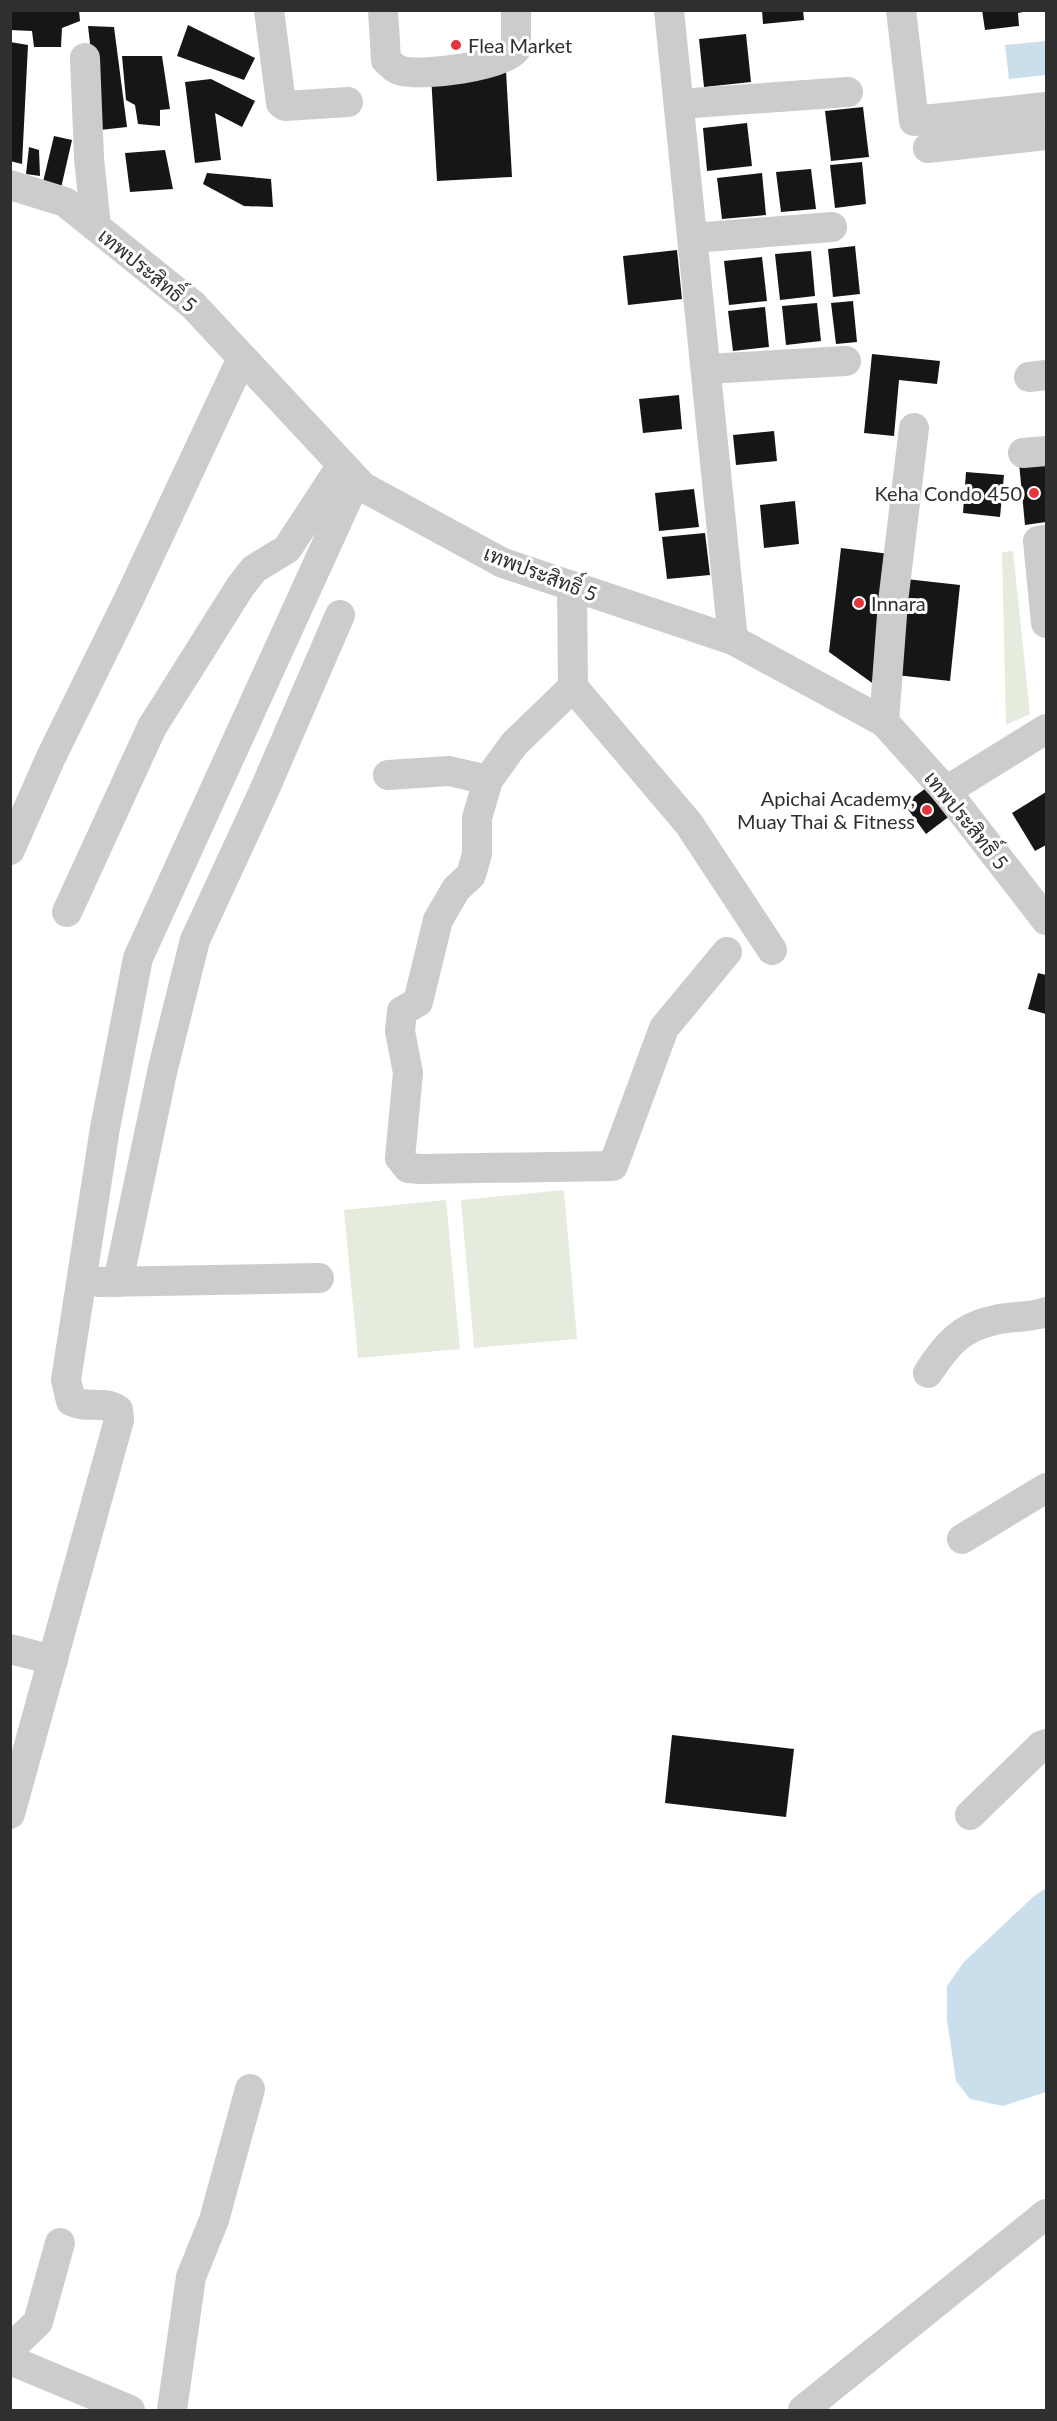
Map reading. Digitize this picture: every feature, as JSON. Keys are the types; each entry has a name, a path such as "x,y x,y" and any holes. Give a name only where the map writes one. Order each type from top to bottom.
{"street":[{"path":"269,10 281,103 285,106 348,102"},
{"path":"383,10 386,60 403,71 473,68 503,60 516,49 516,10"},
{"path":"669,10 733,640"},
{"path":"901,10 915,121 1047,106"},
{"path":"85,58 89,158 96,227"},
{"path":"679,104 848,92"},
{"path":"928,148 1047,135"},
{"name":"เทพประสิทธิ์ 5","path":"10,185 65,202 194,305 363,487 503,563 733,640 884,723 946,791 1045,916"},
{"path":"693,238 832,227"},
{"path":"10,850 51,757 128,601 242,357"},
{"path":"707,369 846,361"},
{"path":"884,723 893,602 914,428"},
{"path":"67,912 152,727 240,587 254,569 287,549 349,472"},
{"path":"10,1814 119,1420 118,1410 112,1406 78,1404 68,1394 66,1380 105,1128 138,958 349,472"},
{"path":"1047,540 1038,541 1047,623"},
{"path":"572,586 573,687 689,824 772,950"},
{"path":"118,1281 164,1068 195,940 263,793 340,615"},
{"path":"573,687 514,744 488,780 477,818 477,854 471,874 456,889 438,920 418,1002 402,1011 400,1031 408,1073 400,1158 408,1168 613,1166 664,1028 727,952"},
{"path":"946,791 1047,729"},
{"path":"388,776 449,771 488,780"},
{"path":"81,1282 319,1278"},
{"path":"928,1373 946,1345 970,1328 996,1320 1047,1312"},
{"path":"962,1539 1047,1488"},
{"path":"10,1648 53,1660"},
{"path":"970,1815 1041,1746 1047,1744"},
{"path":"172,2410 191,2277 214,2220 250,2089"},
{"path":"803,2410 1047,2214"},
{"path":"10,2349 38,2322 60,2243"},
{"path":"10,2360 130,2410"}],"green space":[{"path":"1013,551 1030,714 1006,725 1002,552"},
{"path":"564,1190 577,1339 474,1348 461,1200"},
{"path":"446,1200 460,1349 358,1358 344,1210"}],"water":[{"path":"1046,41 1046,75 1009,79 1005,45"},
{"path":"1046,1888 1046,2092 1003,2106 970,2099 956,2081 947,2020 947,1986 964,1962 1034,1896"}],"building":[{"path":"10,10 79,10 80,21 62,28 61,47 34,47 32,31 10,30"},
{"path":"762,10 803,10 804,20 763,24"},
{"path":"982,10 1023,10 1023,12 1018,13 1019,26 985,30"},
{"path":"188,25 255,58 244,80 177,56"},
{"path":"88,26 114,27 127,127 100,130"},
{"path":"746,34 751,82 704,87 699,39"},
{"path":"10,42 28,45 22,164 10,161"},
{"path":"122,56 162,56 170,109 160,110 160,126 138,124 135,105 126,100"},
{"path":"506,71 512,177 437,181 431,75"},
{"path":"211,79 255,101 242,127 215,113 221,160 195,163 185,82"},
{"path":"863,107 869,157 831,161 825,111"},
{"path":"747,123 752,166 707,171 703,128"},
{"path":"54,136 72,140 61,188 43,182"},
{"path":"29,147 39,150 40,176 26,174"},
{"path":"165,150 173,189 130,192 125,153"},
{"path":"862,162 866,204 835,208 830,165"},
{"path":"811,169 816,209 781,212 776,172"},
{"path":"207,173 271,179 273,207 244,206 203,184"},
{"path":"762,173 766,215 722,219 717,178"},
{"path":"855,246 860,294 833,297 828,249"},
{"path":"677,250 682,299 628,305 623,256"},
{"path":"811,251 815,296 780,300 775,254"},
{"path":"762,257 767,301 729,305 724,261"},
{"path":"853,301 857,342 836,344 831,303"},
{"path":"817,303 821,341 786,345 782,306"},
{"path":"765,307 769,347 733,351 728,311"},
{"path":"872,354 940,361 937,384 899,380 894,436 864,433"},
{"path":"679,395 682,429 643,433 639,399"},
{"path":"774,431 777,461 736,465 733,435"},
{"name":"Keha Condo 450","path":"1046,460 1046,522 1025,525 1019,463"},
{"path":"966,472 1004,475 1000,517 963,513"},
{"path":"694,489 699,527 659,531 655,493"},
{"path":"795,501 799,544 764,548 760,505"},
{"path":"705,533 710,575 667,579 662,537"},
{"name":"Innara","path":"841,548 890,554 875,685 829,652"},
{"path":"906,579 960,585 950,681 896,675"},
{"name":"Apichai Academy, Muay Thai & Fitness","path":"929,786 951,815 926,834 904,804"},
{"path":"1046,792 1046,845 1035,851 1012,813"},
{"path":"1038,973 1046,975 1046,1014 1028,1009"},
{"path":"672,1735 794,1749 786,1817 665,1803"}],"place":[{"name":"Flea Market","path":"456,45"},
{"name":"Keha Condo 450","path":"1034,493"},
{"name":"Innara","path":"859,603"},
{"name":"Apichai Academy, Muay Thai & Fitness","path":"927,810"}]}
